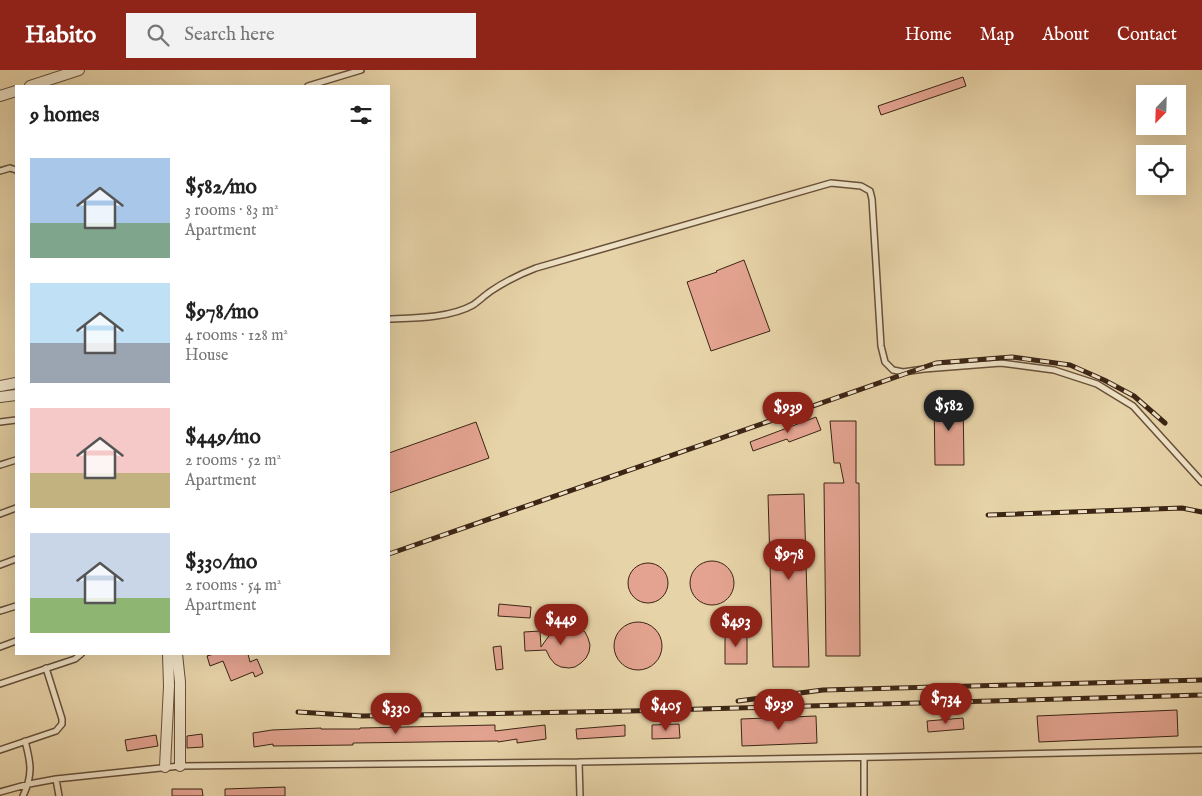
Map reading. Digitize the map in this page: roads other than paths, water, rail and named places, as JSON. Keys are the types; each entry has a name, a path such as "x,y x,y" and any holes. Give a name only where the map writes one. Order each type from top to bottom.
{"street":[{"path":"32,85 65,72 79,70"},
{"path":"0,96 15,91"},
{"path":"0,386 15,383"},
{"path":"0,397 15,395"},
{"path":"165,767 169,686 168,655"},
{"path":"177,655 180,682 180,766"}],"lane":[{"path":"311,85 361,70"},
{"path":"0,171 10,168 15,170"},
{"path":"390,320 450,313 472,305 492,290 518,275 536,268 831,183 861,186 870,191 872,199 881,346 885,362 893,370 904,372 1001,363 1054,370 1097,384 1133,406 1202,482"},
{"path":"0,422 15,420"},
{"path":"0,466 15,460"},
{"path":"0,514 15,508"},
{"path":"0,565 15,559"},
{"path":"0,611 15,606"},
{"path":"0,647 15,641"},
{"path":"0,684 80,655"},
{"path":"0,750 56,731 62,724 46,668"},
{"path":"23,796 29,784 30,763 25,741"},
{"path":"0,792 56,779 180,766 864,758 1202,750"},
{"path":"864,758 864,796"},
{"path":"579,762 580,796"},
{"path":"56,779 59,796"}],"railway":[{"path":"390,554 936,363 1012,357 1070,365 1134,396 1165,423"},
{"path":"988,515 1182,508 1202,512"},
{"path":"738,701 823,690 1202,680"},
{"path":"298,712 362,716 630,711 1202,695"}]}
